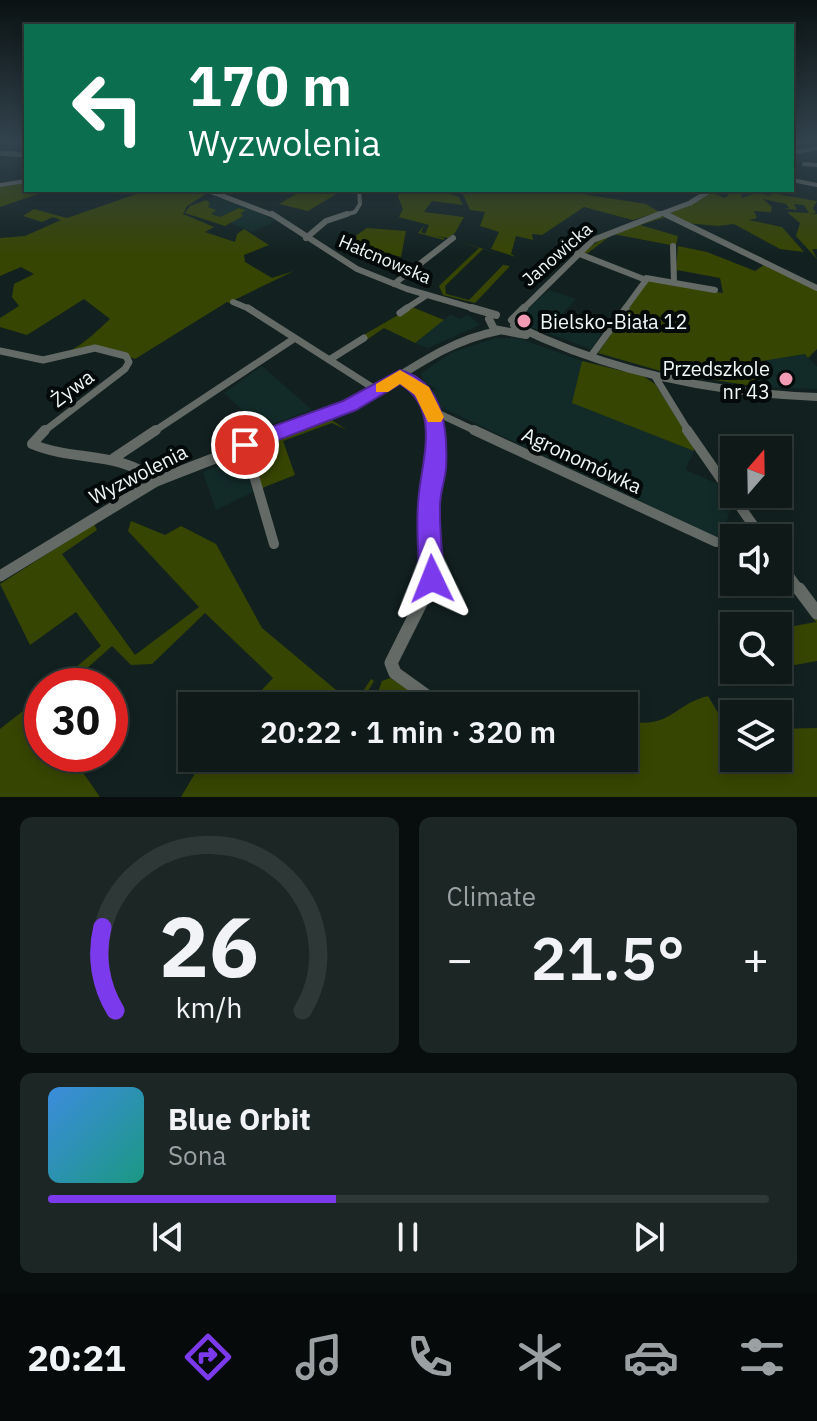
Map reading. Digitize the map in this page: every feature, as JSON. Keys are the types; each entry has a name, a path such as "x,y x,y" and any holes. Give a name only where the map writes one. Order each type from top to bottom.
{"street":[{"path":"794,180 817,185"},
{"path":"0,185 24,181"},
{"name":"Hałcnowska","path":"213,192 266,211 344,263 394,284 469,306 494,319"},
{"path":"306,238 326,221 357,210 359,192"},
{"name":"Janowicka","path":"510,324 577,253 604,233 698,200 708,192"},
{"path":"662,213 817,288"},
{"path":"394,284 453,238"},
{"path":"673,246 674,282"},
{"path":"577,253 646,278 715,290"},
{"path":"591,356 646,278"},
{"path":"400,313 427,295"},
{"path":"233,302 239,302 378,391"},
{"path":"494,319 510,324"},
{"path":"494,319 510,324"},
{"name":"Wyzwolenia","path":"471,336 494,319"},
{"name":"Wyzwolenia","path":"0,576 156,481 340,410 378,391 442,348 510,324 591,356 654,375 751,393 817,397"},
{"path":"114,458 295,338"},
{"path":"329,360 364,338"},
{"name":"Żywa","path":"0,351 38,360 95,348 126,356 129,362 125,369 40,434 32,444 114,458 148,472 156,481"},
{"path":"654,375 666,399 752,524"},
{"path":"400,376 422,392 433,411 435,468 429,503 432,579 391,663 395,673 421,692"},
{"path":"666,399 667,378"},
{"name":"Agronomówka","path":"433,411 716,542"},
{"path":"245,445 274,544"},
{"path":"792,580 817,613"}],"shaded area":[{"path":"214,196 248,207 276,221 252,232 244,229 231,223 245,210 238,208 220,217 210,213 204,201"},
{"path":"549,290 576,299 561,315 603,331 591,349 520,323 518,317"},
{"path":"451,314 459,319 468,315 480,325 428,348 415,343"},
{"path":"496,338 518,338 582,361 573,403 694,451 685,470 718,484 720,508 731,508 726,524 720,524 720,539 432,403 428,393 437,389 424,383 421,373 453,352"},
{"name":"Przedszkole nr 43","path":"805,354 817,367 817,389 759,387 752,370 755,362"},
{"path":"262,366 312,410 261,428 224,393"},
{"path":"243,456 253,492 216,510 203,472"}],"green space":[{"path":"24,180 24,192 44,192 0,207 0,184"},
{"path":"142,192 209,192 187,206 183,214 214,227 205,232 235,242 237,234 244,229 269,245 244,255 245,262 272,278 294,271 232,301 245,310 227,302 135,359 100,347 50,359 36,356 64,354 74,349 110,319 84,299 27,335 0,327 0,318 19,306 12,297 14,284 34,274 21,267 0,276 0,238 25,236 61,220 53,217 42,222 23,216 34,209 67,218"},
{"path":"287,192 338,193 308,211 279,204 296,194"},
{"path":"399,192 444,192 459,197 463,205 432,201 424,212 464,217 455,233 448,238 432,235 444,240 418,233 425,225 421,232 425,234 429,225 399,217 403,209 398,197"},
{"path":"462,192 576,192 646,204 659,212 633,220 584,207 542,235 532,234 533,240 516,236 511,254 516,257 491,249 499,232 480,226 485,212 470,210"},
{"path":"725,192 742,194 741,198 756,193 771,196 771,193 817,201 813,208 816,213 809,213 804,205 794,204 797,210 783,208 789,208 786,204 763,199 772,207 771,212 754,211 757,218 749,220 782,227 804,252 780,249 734,224 685,223 669,213 712,193 725,198 730,193"},
{"path":"206,200 210,203 208,207 216,210 211,214 220,217 239,208 246,210 241,213 243,216 225,226 185,213 190,206"},
{"path":"787,212 817,214 817,249 812,249 817,259 796,236 800,223"},
{"path":"658,216 666,217 640,225 678,236 676,246 613,234 585,255 582,253 611,232"},
{"path":"367,228 406,231 401,257 347,242"},
{"path":"455,240 503,255 483,249 445,286 446,294 469,300 503,265 510,266 475,303 443,295 439,286 479,248"},
{"path":"678,246 707,252 755,271 764,265 817,289 817,349 808,358 805,354 755,362 752,370 759,387 664,372 598,353 648,281 723,293 720,278 677,270 675,281"},
{"path":"412,307 444,320 415,343 384,328 368,339 360,337"},
{"path":"582,361 643,376 655,384 693,443 694,451 572,403"},
{"path":"330,419 347,430 332,423 283,441 295,475 262,488 252,448"},
{"path":"131,521 165,535 181,526 216,544 262,628 338,692 260,692 273,678 205,613 152,664 131,665 112,646 87,668 75,668 101,646 76,612 30,645 0,584 94,524 97,530 62,554 135,655 199,607 128,531"},
{"path":"799,599 817,620 817,661 792,665 792,626 816,622"},
{"path":"390,678 410,689 409,692 378,692 382,681"},
{"path":"371,679 374,681 367,692 362,692"},
{"path":"708,696 720,716 720,772 792,772 792,729 817,728 817,797 181,797 196,772 638,772 638,722 661,720"},
{"path":"24,710 24,772 83,772 100,797 0,797 0,729"}],"slow traffic":[{"path":"382,388 400,376 413,383 426,397 434,417"}],"place":[{"name":"Bielsko-Biała 12","path":"524,321"},
{"name":"Przedszkole nr 43","path":"786,379"}],"route":[{"path":"245,445 349,406 400,376 413,383 426,397 434,414 435,468 429,503 432,579"}]}
